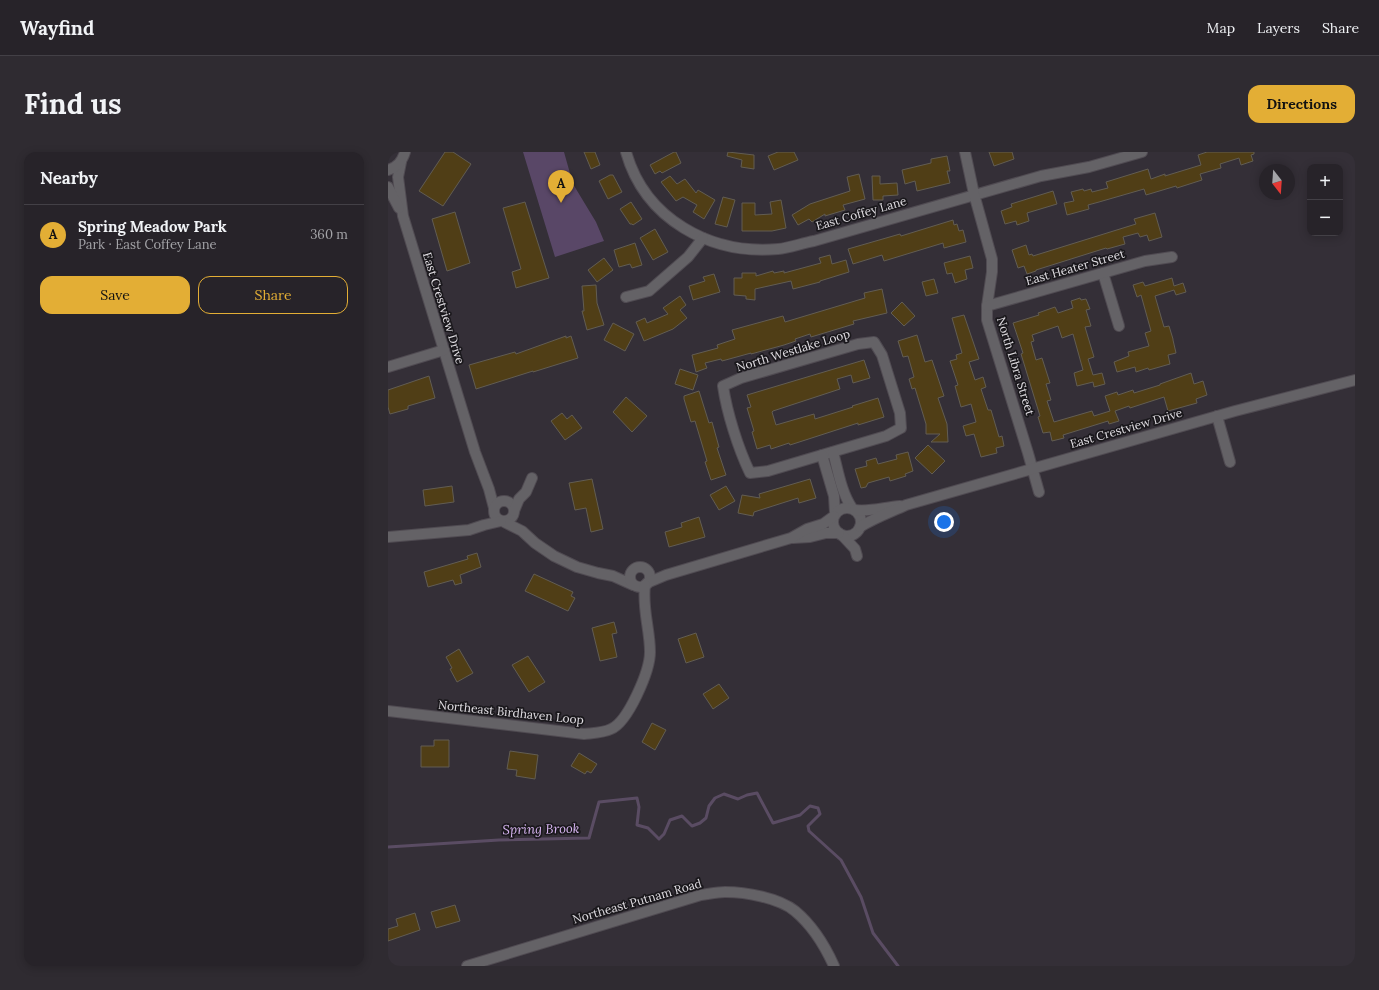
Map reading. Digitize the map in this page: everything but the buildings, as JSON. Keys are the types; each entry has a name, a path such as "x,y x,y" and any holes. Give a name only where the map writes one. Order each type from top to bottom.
{"street":[{"name":"East Coffey Lane","path":"626,152 630,168 641,188 660,211 680,227 703,238 724,245 744,249 778,249 814,241 974,194 1041,176 1089,167 1142,152"},
{"name":"North Libra Street","path":"965,152 974,194 992,259 987,320 1033,468 1039,492"},
{"path":"388,170 393,168 405,156"},
{"name":"East Crestview Drive","path":"405,156 398,170 398,184 403,216 474,452 489,489 494,510"},
{"name":"East Crestview Drive","path":"388,187 403,216"},
{"path":"626,297 649,291 688,257 703,238"},
{"name":"East Heater Street","path":"987,306 1155,259 1172,257"},
{"path":"1103,273 1119,326"},
{"name":"North Westlake Loop","path":"874,342 882,355 898,406 900,413 900,428 886,436 822,455 768,471 750,473 725,400 723,386 741,378 843,348 874,342"},
{"path":"388,367 444,350"},
{"name":"East Crestview Drive","path":"859,528 871,520 906,505 1274,400 1355,380"},
{"path":"1218,416 1230,462"},
{"path":"822,455 834,496 833,526 856,553 861,518 847,501 833,452"},
{"path":"388,537 465,531 484,525 510,520 519,499 526,492 532,478"},
{"path":"489,489 512,505 522,531"},
{"path":"484,525 498,503 519,499"},
{"name":"East Crestview Drive","path":"854,509 868,511 882,507 906,505"},
{"path":"494,510 496,518 522,531 535,543 554,556 578,567 641,585 666,575 791,538 807,529 823,524 843,508 854,509"},
{"path":"791,538 810,537 826,533 851,535 859,528"},
{"path":"613,576 632,571 640,567 648,571 666,575"},
{"path":"632,571 630,580 641,585"},
{"path":"641,585 649,577 648,571"},
{"name":"Northeast Birdhaven Loop","path":"388,711 584,734 611,730 622,722 630,710 647,668 650,654 650,643 641,585"},
{"name":"Northeast Putnam Road","path":"467,966 701,895 724,892 746,893 775,901 794,911 812,928 834,966"}],"shaded area":[{"path":"523,152 564,152 573,184 596,222 604,241 555,257"}],"waterway":[{"name":"Spring Brook","path":"388,847 499,840 589,838 599,802 637,798 639,807 637,825 648,828 659,839 664,834 670,820 682,816 692,826 700,823 706,818 709,806 715,798 724,794 738,799 757,793 773,823 800,815 810,806 818,808 820,814 808,826 809,831 841,860 861,897 873,933 898,966"}],"place":[{"name":"Spring Meadow Park","path":"561,203"}]}
